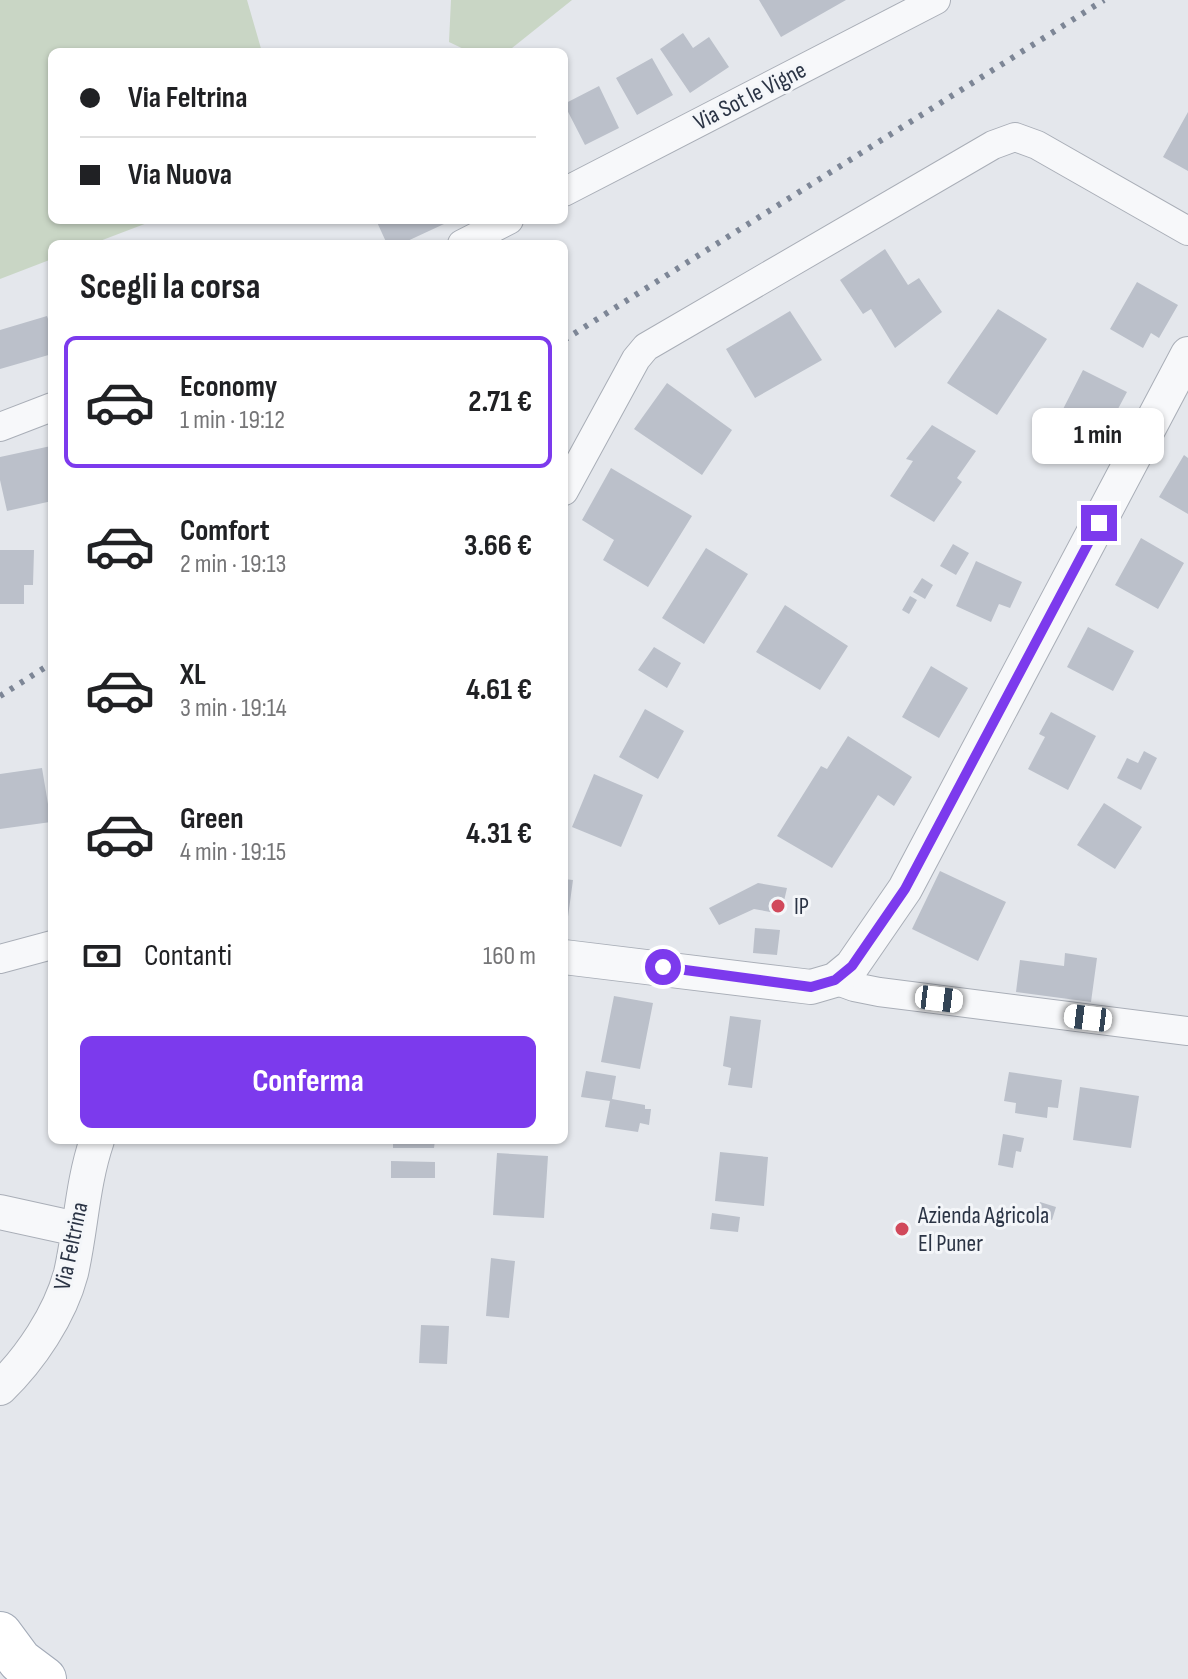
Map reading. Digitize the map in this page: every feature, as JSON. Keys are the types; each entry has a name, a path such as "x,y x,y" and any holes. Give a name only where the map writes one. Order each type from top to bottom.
{"main road":[{"path":"0,1634 20,1661 44,1679"},
{"path":"0,1667 20,1679"}],"street":[{"name":"Via Sot le Vigne","path":"568,190 936,0"},
{"path":"568,484 636,359 646,347 993,145 1015,137 1037,145 1188,231"},
{"path":"470,240 501,224"},
{"path":"568,957 811,987 835,980 852,966 905,889 1188,354"},
{"path":"0,427 48,409"},
{"path":"0,959 48,946"},
{"path":"835,980 879,992 1185,1024"},
{"name":"Via Feltrina","path":"1,1388 40,1339 70,1276 84,1186 96,1144"},
{"path":"0,1212 77,1229"}],"green space":[{"path":"0,0 247,0 261,48 48,48 48,224 144,224 102,240 48,240 48,261 0,279"},
{"path":"451,0 572,0 512,48 462,48 449,42"}],"building":[{"path":"759,0 846,0 781,37"},
{"path":"683,33 693,48 709,37 729,67 690,93 660,49"},
{"path":"652,58 673,95 637,115 616,78"},
{"path":"599,86 619,128 585,145 568,112 568,102"},
{"path":"1188,112 1188,171 1163,157"},
{"path":"378,224 444,224 410,240 385,240"},
{"path":"885,249 908,285 919,278 942,312 895,348 871,309 863,314 840,280"},
{"path":"1137,282 1178,305 1159,338 1151,333 1143,348 1110,329"},
{"path":"998,309 1047,339 997,415 947,383"},
{"path":"790,311 822,360 755,398 726,349"},
{"path":"47,316 48,355 0,369 0,330"},
{"path":"1083,370 1127,392 1103,437 1060,415"},
{"path":"667,383 732,430 702,475 634,429"},
{"path":"932,425 976,451 957,478 962,482 934,522 890,496 913,461 906,459"},
{"path":"48,447 48,502 7,511 0,480 0,457"},
{"path":"1184,455 1188,458 1188,514 1159,497"},
{"path":"611,468 692,516 648,587 603,560 614,540 582,520"},
{"path":"1141,538 1184,563 1158,609 1115,585"},
{"path":"953,544 969,553 956,575 940,566"},
{"path":"706,548 748,574 704,644 662,618"},
{"path":"0,550 34,550 33,585 24,585 24,604 0,604"},
{"path":"976,561 1022,582 1010,608 999,604 991,622 956,606"},
{"path":"922,578 933,585 925,599 913,592"},
{"path":"910,596 917,600 909,614 902,610"},
{"path":"785,605 848,646 820,690 756,652"},
{"path":"1088,627 1134,651 1113,691 1067,667"},
{"path":"654,647 681,663 667,688 638,670"},
{"path":"931,666 968,688 939,738 902,717"},
{"path":"645,709 684,731 658,779 619,757"},
{"path":"1051,712 1096,736 1068,790 1028,769 1045,737 1039,734"},
{"path":"848,736 912,777 894,806 878,795 832,868 777,836 821,766 827,769"},
{"path":"1144,751 1157,758 1141,790 1117,778 1127,758 1138,763"},
{"path":"42,768 48,822 0,829 0,774"},
{"path":"594,774 643,795 621,847 572,827"},
{"path":"1104,803 1142,827 1115,869 1077,845"},
{"path":"940,871 1006,902 978,961 912,929"},
{"path":"568,879 573,880 568,917"},
{"path":"758,883 787,888 781,914 754,909 719,925 709,908"},
{"path":"755,928 780,930 777,955 753,953"},
{"path":"1065,953 1097,958 1091,1002 1016,992 1020,960 1064,966"},
{"path":"614,996 653,1003 640,1069 601,1062"},
{"path":"730,1016 761,1020 752,1088 728,1085 731,1068 723,1066"},
{"path":"586,1071 616,1076 612,1099 651,1109 649,1125 640,1123 638,1132 605,1127 610,1101 581,1097"},
{"path":"1009,1072 1062,1080 1058,1108 1048,1107 1047,1118 1015,1113 1016,1103 1004,1101"},
{"path":"1080,1087 1139,1096 1131,1148 1073,1140"},
{"path":"1003,1134 1024,1138 1021,1152 1016,1151 1013,1168 998,1165"},
{"path":"393,1144 434,1144 434,1148 393,1148"},
{"path":"720,1152 768,1157 764,1206 715,1201"},
{"path":"497,1153 548,1156 544,1218 493,1215"},
{"path":"391,1161 435,1162 435,1178 391,1178"},
{"path":"1040,1202 1056,1207 1052,1220 1037,1216"},
{"path":"712,1213 740,1217 738,1232 710,1229"},
{"path":"491,1258 515,1261 509,1318 486,1316"},
{"path":"421,1325 449,1326 447,1364 419,1363"}],"railway":[{"path":"568,337 1104,0"},
{"path":"0,696 48,666"}],"place":[{"name":"IP","path":"778,906"},
{"name":"Azienda Agricola El Puner","path":"902,1229"}],"route":[{"path":"663,967 811,987 835,980 852,966 905,889 1099,523"}]}
